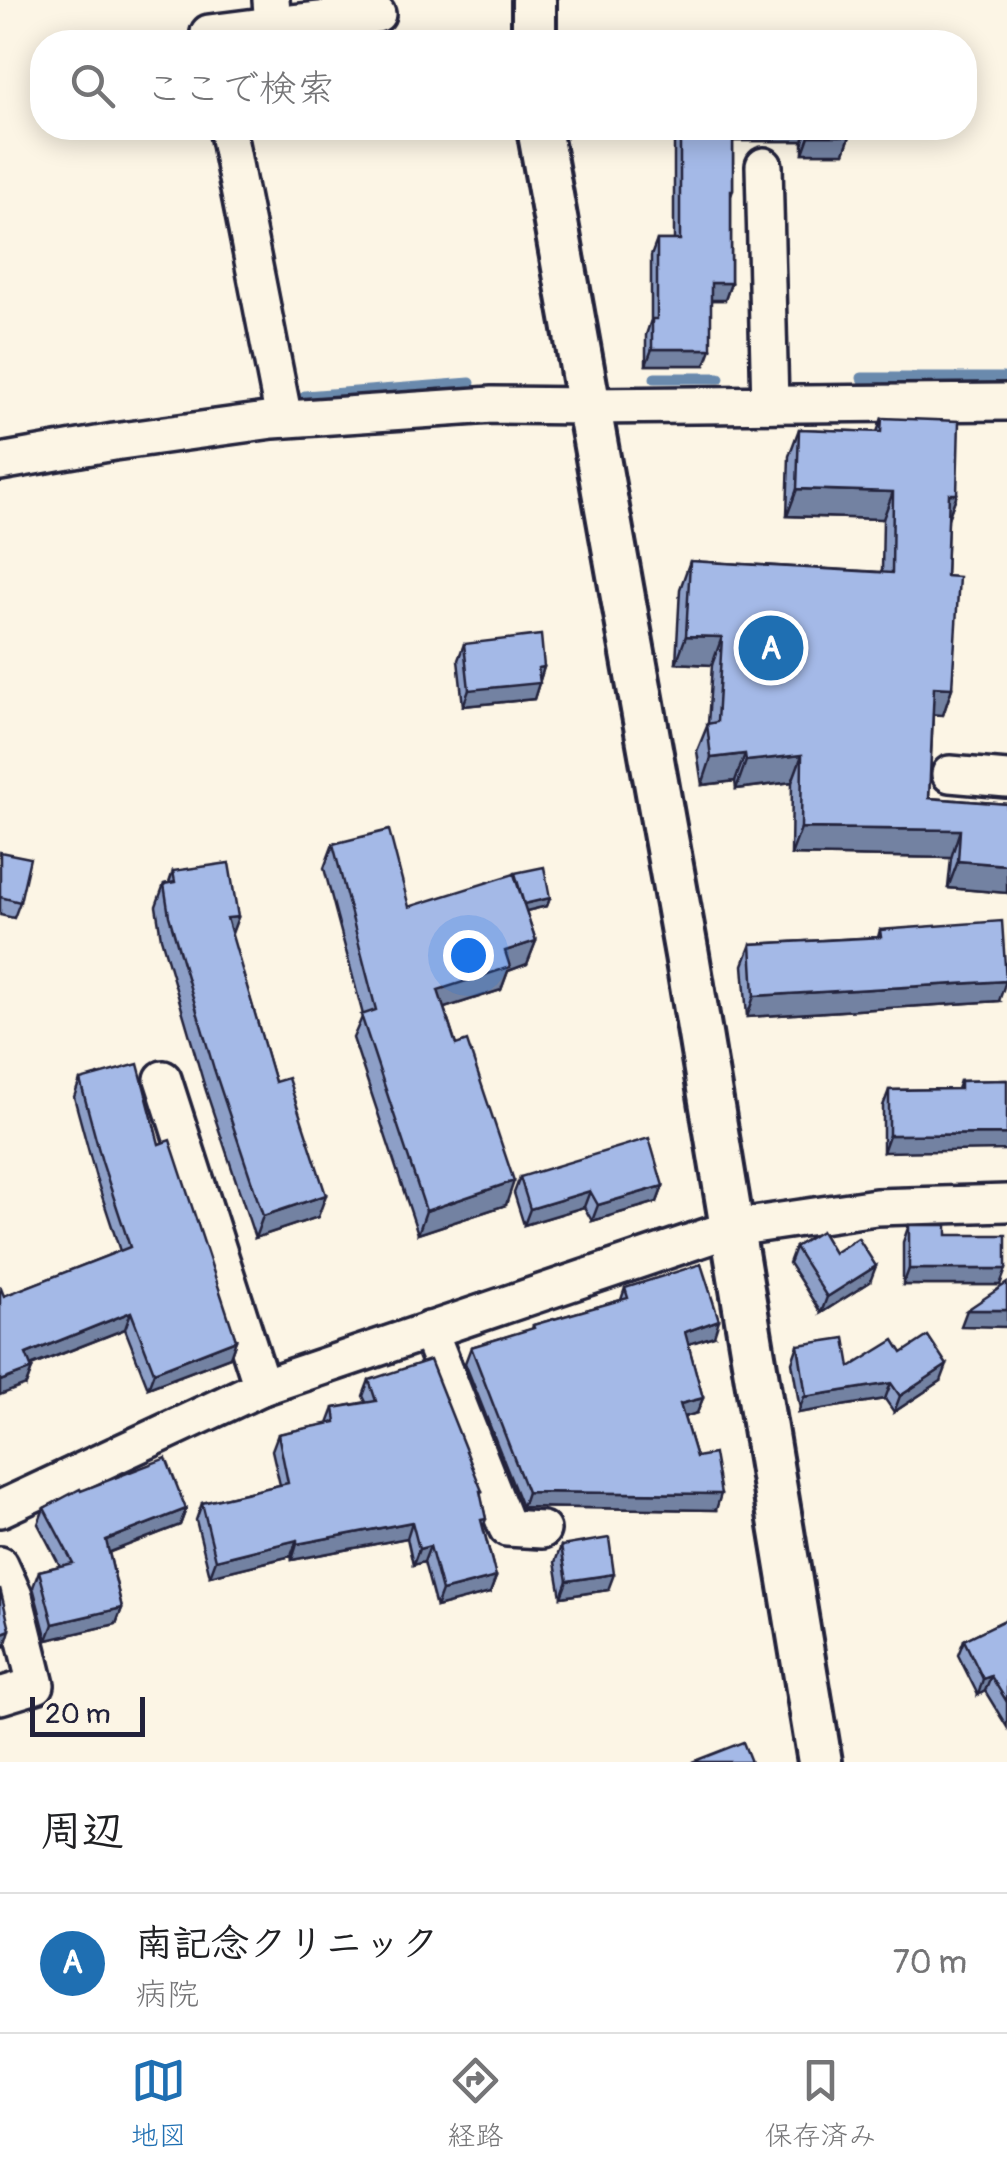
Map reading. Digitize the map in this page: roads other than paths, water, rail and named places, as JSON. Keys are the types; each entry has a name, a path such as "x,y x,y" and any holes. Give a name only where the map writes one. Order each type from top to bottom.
{"street":[{"path":"534,0 534,30"},
{"path":"218,30 272,12 377,14"},
{"path":"229,140 284,418"},
{"path":"541,140 687,955 820,1762"},
{"path":"764,166 770,404"},
{"path":"0,462 284,418 492,404 1007,402"},
{"path":"950,774 1007,779"},
{"path":"163,1079 262,1387"},
{"path":"0,1508 262,1387 733,1228 876,1207 1007,1203"},
{"path":"429,1330 507,1528 542,1530"},
{"path":"0,1565 14,1596 36,1685 0,1696"}],"waterway":[{"path":"655,378 719,378"},
{"path":"862,378 1003,378"},
{"path":"305,396 470,383"}],"place":[{"name":"南記念クリニック","path":"771,648"}]}
